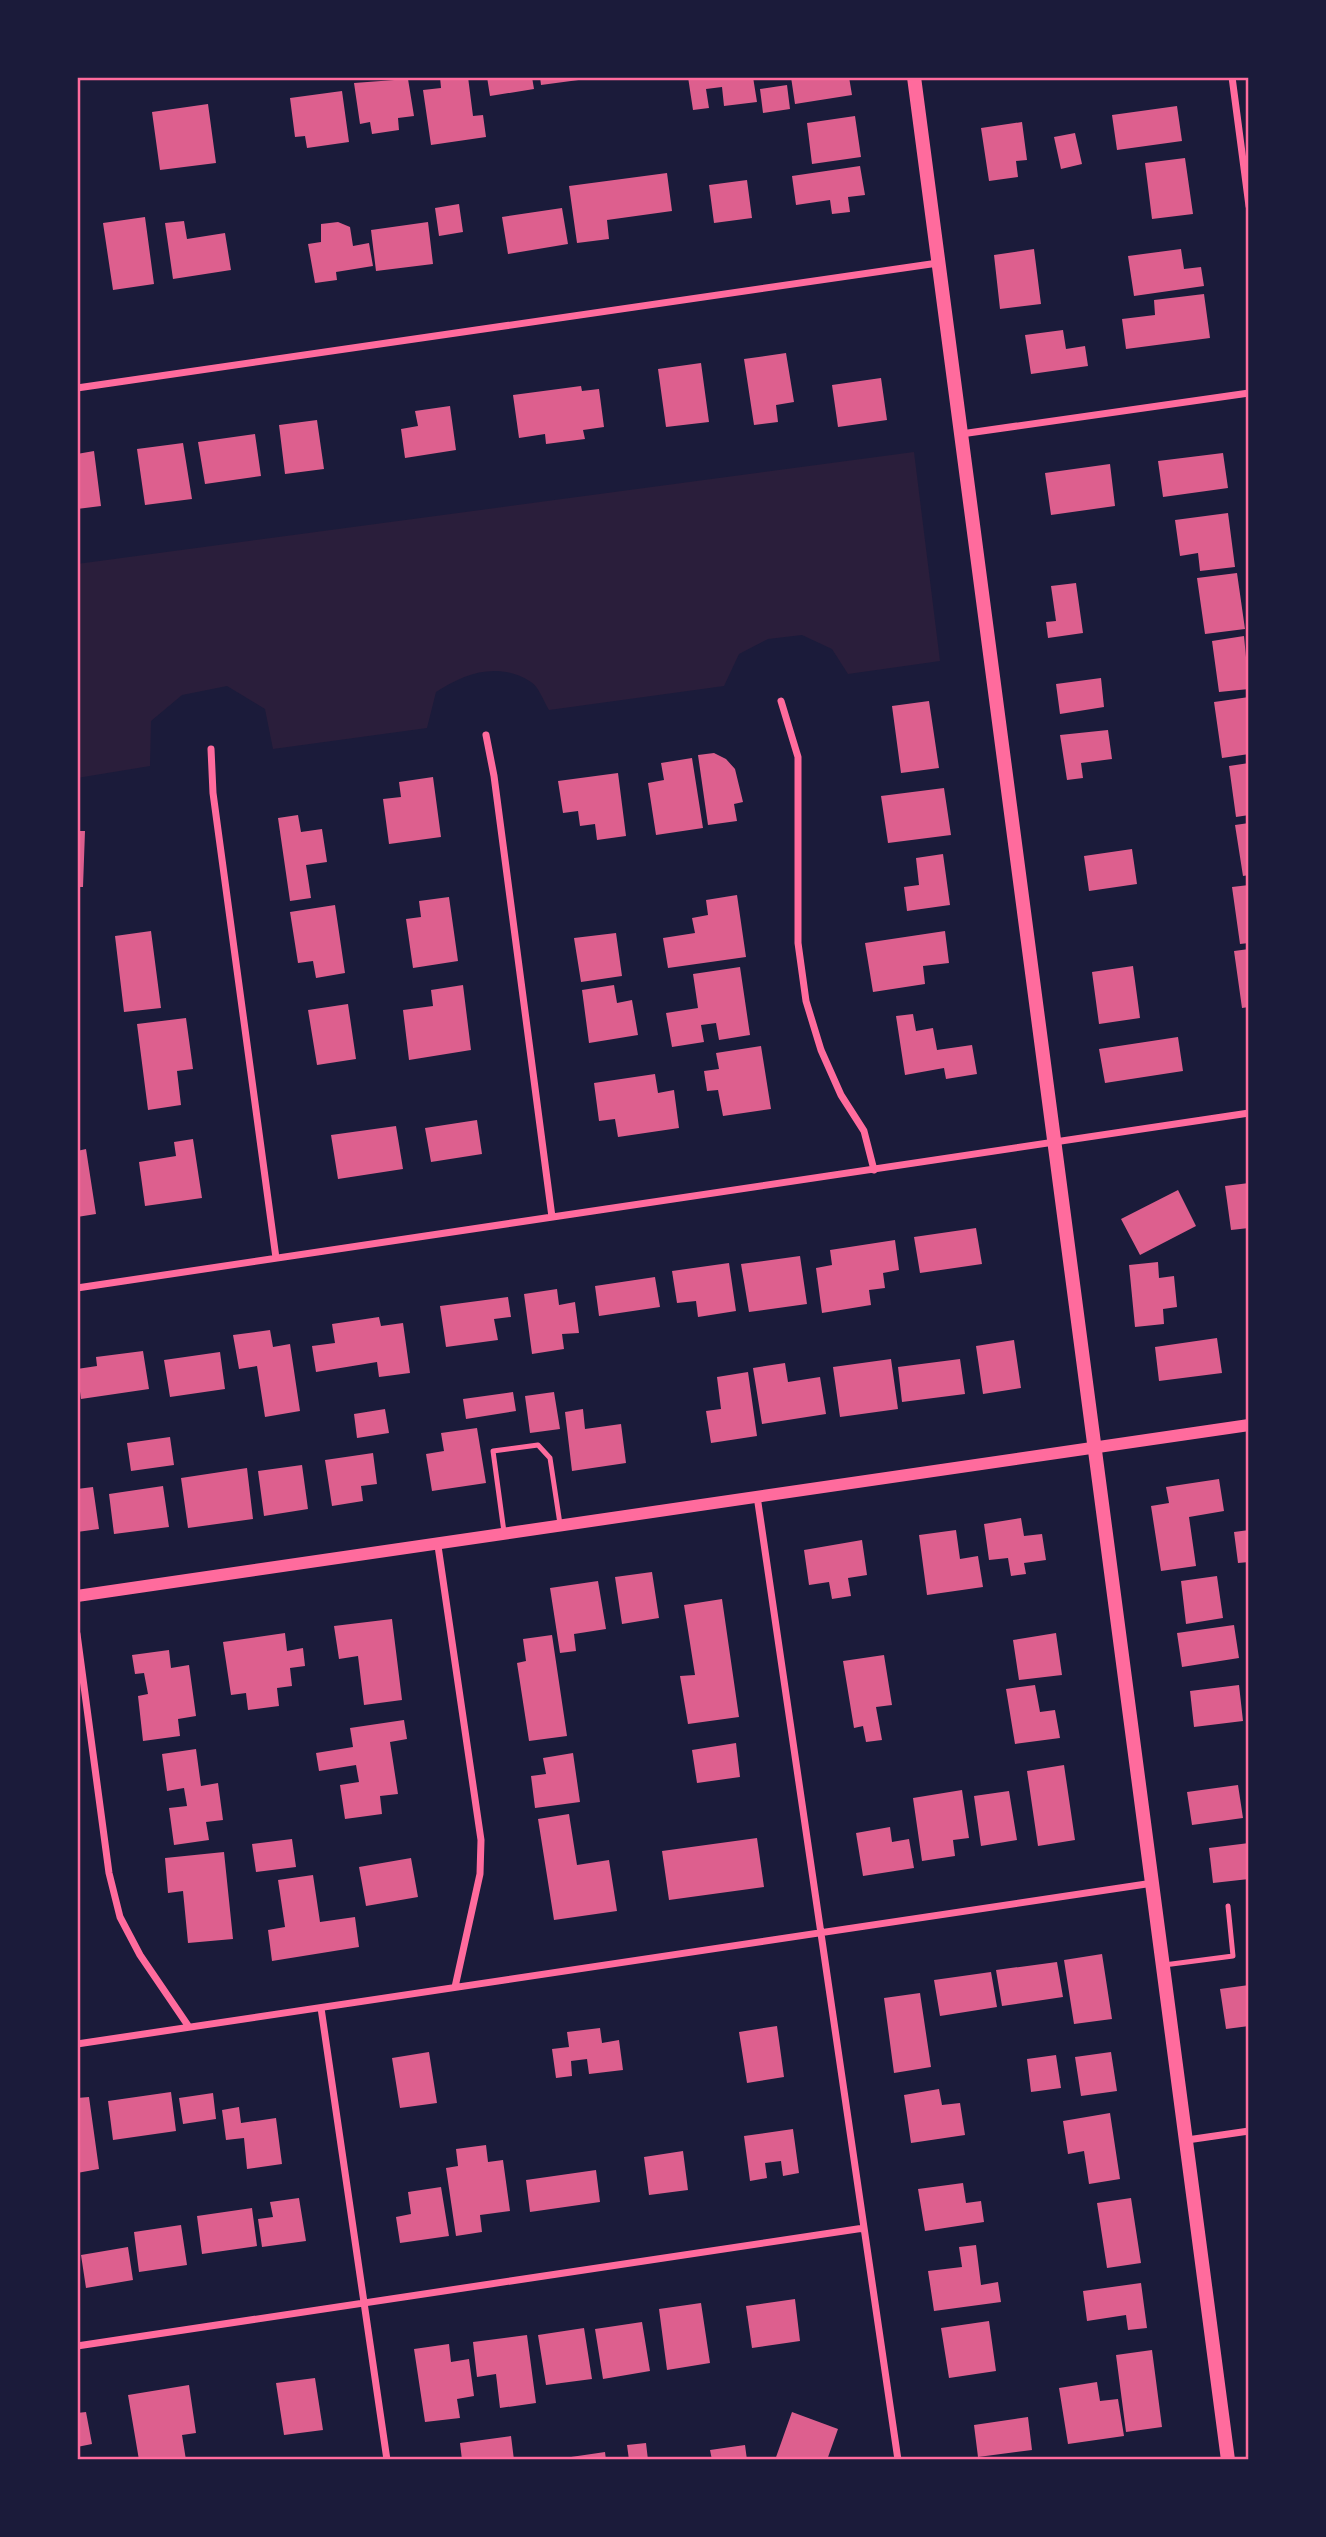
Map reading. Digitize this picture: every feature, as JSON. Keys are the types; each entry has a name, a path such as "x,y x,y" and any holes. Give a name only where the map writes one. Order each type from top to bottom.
{"main road":[{"path":"918,78 961,434 1228,2460"}],"street":[{"path":"1231,77 1249,206"},
{"path":"77,388 939,262"},
{"path":"961,434 1249,393"},
{"path":"781,701 798,757 797,943 806,1001 821,1050 841,1095 864,1131 874,1170"},
{"path":"486,736 494,776 552,1217"},
{"path":"211,749 213,793 276,1258"},
{"path":"77,1288 1249,1113"},
{"path":"77,1596 438,1546 757,1496 1249,1425"},
{"path":"757,1496 898,2460"},
{"path":"438,1546 481,1840 480,1874 455,1987"},
{"path":"77,1634 109,1873 120,1917 140,1955 189,2027"},
{"path":"77,2044 1153,1883"},
{"path":"320,2008 387,2460"},
{"path":"1187,2140 1249,2131"},
{"path":"77,2346 864,2228"}],"lane":[{"path":"505,1536 493,1451 538,1445 550,1458 560,1527"},
{"path":"1164,1965 1233,1956 1228,1906"}],"shaded area":[{"path":"914,452 940,661 848,674 832,649 802,635 768,639 739,654 724,686 549,710 531,682 506,672 482,672 458,679 436,692 427,728 273,749 265,709 227,686 182,695 151,721 150,766 77,778 77,564"}],"building":[{"path":"440,77 468,77 473,116 483,115 486,137 431,145 423,90 441,88"},
{"path":"487,77 532,77 534,89 490,96"},
{"path":"540,77 586,77 586,79 541,85"},
{"path":"688,77 753,77 757,102 724,106 722,87 706,89 709,108 693,110"},
{"path":"791,77 849,77 852,95 795,104"},
{"path":"408,79 414,116 398,118 399,130 372,134 370,122 360,124 354,83"},
{"path":"787,85 790,109 763,113 760,89"},
{"path":"342,91 349,142 307,148 305,136 295,137 290,98"},
{"path":"208,104 216,163 160,170 152,112"},
{"path":"1177,106 1182,141 1117,150 1112,115"},
{"path":"855,116 861,157 812,164 807,123"},
{"path":"1022,122 1027,160 1016,161 1018,177 989,181 981,128"},
{"path":"1075,133 1082,164 1061,169 1054,137"},
{"path":"1185,158 1193,214 1152,219 1145,163"},
{"path":"860,166 865,195 848,197 850,212 832,214 830,200 796,205 792,176"},
{"path":"667,173 672,211 607,220 609,239 577,243 569,186"},
{"path":"747,180 752,218 714,223 709,185"},
{"path":"459,204 463,232 439,236 435,208"},
{"path":"562,208 568,244 508,254 502,217"},
{"path":"145,217 154,284 113,290 103,223"},
{"path":"184,221 187,239 225,233 231,270 173,279 165,223"},
{"path":"338,222 350,227 353,246 369,243 373,266 336,272 337,280 315,283 308,244 321,242 321,224"},
{"path":"428,222 433,264 376,271 371,230"},
{"path":"1034,249 1041,304 1000,309 994,255"},
{"path":"1181,249 1184,269 1201,267 1204,286 1134,296 1128,256"},
{"path":"1204,294 1210,338 1126,349 1122,319 1155,315 1154,300"},
{"path":"1063,330 1066,349 1085,346 1088,366 1031,374 1025,335"},
{"path":"786,353 794,402 776,405 778,422 754,425 744,359"},
{"path":"701,363 709,422 666,427 658,369"},
{"path":"881,378 887,420 838,427 832,385"},
{"path":"581,386 582,391 599,389 604,427 583,430 585,439 546,444 545,434 519,438 513,395"},
{"path":"450,406 456,450 405,458 401,429 418,426 415,411"},
{"path":"317,420 324,469 285,474 279,425"},
{"path":"255,434 261,476 205,484 198,442"},
{"path":"183,443 192,499 145,505 137,449"},
{"path":"94,451 101,506 77,509 77,454"},
{"path":"1223,453 1228,488 1163,497 1158,461"},
{"path":"1110,464 1115,506 1051,515 1045,473"},
{"path":"1228,513 1235,567 1200,571 1198,553 1180,556 1175,520"},
{"path":"1237,573 1245,629 1205,634 1197,578"},
{"path":"1076,583 1083,633 1048,638 1046,622 1056,621 1051,586"},
{"path":"1244,636 1249,689 1219,692 1212,641"},
{"path":"1101,678 1104,707 1060,714 1056,684"},
{"path":"1249,697 1249,754 1222,758 1214,702"},
{"path":"929,701 939,768 901,773 892,706"},
{"path":"1108,730 1112,759 1081,763 1083,778 1067,780 1060,735"},
{"path":"714,753 726,759 735,769 743,802 734,804 737,821 708,825 698,755"},
{"path":"692,758 703,828 656,835 648,783 664,780 661,763"},
{"path":"1249,763 1249,815 1236,817 1229,766"},
{"path":"618,773 626,836 597,840 595,824 580,826 578,811 563,813 558,781"},
{"path":"433,777 441,837 389,844 383,799 401,797 399,782"},
{"path":"944,788 951,835 888,843 881,796"},
{"path":"298,815 301,832 322,829 327,862 306,865 311,898 290,901 278,818"},
{"path":"1249,823 1249,875 1243,876 1235,825"},
{"path":"77,831 85,831 83,887 77,887"},
{"path":"1132,849 1137,884 1089,891 1084,856"},
{"path":"943,854 950,905 907,911 904,887 919,885 916,858"},
{"path":"1249,885 1249,943 1240,944 1232,887"},
{"path":"737,895 746,957 668,968 663,938 695,933 692,918 708,915 706,900"},
{"path":"449,897 458,961 413,968 406,919 421,917 419,901"},
{"path":"335,905 345,973 316,978 313,961 298,963 290,912"},
{"path":"151,931 161,1008 124,1012 115,936"},
{"path":"945,931 949,963 923,966 925,984 873,992 865,943"},
{"path":"616,933 622,976 581,982 574,938"},
{"path":"1249,949 1249,1007 1242,1008 1234,951"},
{"path":"1133,966 1140,1018 1099,1024 1092,972"},
{"path":"740,967 750,1035 719,1040 716,1023 701,1025 704,1042 672,1047 666,1013 698,1008 693,974"},
{"path":"463,985 471,1050 409,1060 403,1010 433,1006 431,990"},
{"path":"614,985 617,1003 632,1000 638,1035 589,1043 582,990"},
{"path":"348,1004 356,1059 317,1065 308,1010"},
{"path":"913,1014 916,1031 933,1028 937,1050 972,1045 977,1074 946,1079 944,1068 905,1075 896,1016"},
{"path":"186,1018 193,1069 177,1071 181,1105 148,1110 137,1024"},
{"path":"1178,1037 1183,1071 1105,1083 1099,1049"},
{"path":"761,1046 771,1109 723,1116 718,1090 707,1091 704,1071 719,1069 716,1053"},
{"path":"655,1074 658,1093 674,1090 679,1128 618,1137 615,1119 599,1121 594,1083"},
{"path":"477,1120 482,1154 431,1162 425,1128"},
{"path":"396,1126 403,1169 338,1179 331,1135"},
{"path":"193,1139 202,1198 145,1206 139,1162 176,1156 174,1142"},
{"path":"86,1149 96,1214 77,1217 77,1151"},
{"path":"1249,1183 1249,1228 1231,1230 1225,1186"},
{"path":"1178,1190 1196,1226 1140,1255 1121,1219"},
{"path":"976,1228 982,1264 920,1273 914,1237"},
{"path":"895,1240 899,1270 883,1273 885,1288 869,1290 871,1305 822,1313 816,1268 832,1265 830,1250"},
{"path":"800,1256 807,1304 749,1312 741,1264"},
{"path":"1158,1262 1159,1278 1174,1276 1177,1307 1163,1309 1164,1324 1135,1327 1129,1265"},
{"path":"729,1263 736,1311 698,1317 696,1301 677,1303 672,1271"},
{"path":"655,1277 660,1307 599,1316 595,1286"},
{"path":"557,1289 559,1305 575,1302 579,1333 562,1334 564,1349 532,1354 524,1294"},
{"path":"508,1297 511,1317 494,1319 498,1340 446,1347 440,1306"},
{"path":"379,1317 381,1326 403,1323 410,1373 379,1377 377,1362 316,1372 312,1346 335,1343 332,1324"},
{"path":"270,1330 273,1347 290,1344 300,1411 265,1417 257,1366 239,1369 233,1335"},
{"path":"1217,1338 1222,1373 1159,1381 1155,1347"},
{"path":"1014,1340 1021,1388 983,1394 976,1346"},
{"path":"143,1351 149,1389 81,1399 77,1369 97,1366 96,1357"},
{"path":"220,1352 225,1389 170,1397 164,1360"},
{"path":"891,1359 898,1409 840,1417 833,1367"},
{"path":"960,1359 965,1394 902,1402 898,1367"},
{"path":"785,1363 788,1382 820,1377 826,1414 762,1424 753,1368"},
{"path":"748,1372 757,1436 711,1443 706,1411 721,1409 717,1377"},
{"path":"513,1392 516,1411 466,1419 463,1399"},
{"path":"554,1392 560,1429 530,1433 525,1396"},
{"path":"385,1409 389,1433 357,1438 354,1414"},
{"path":"583,1409 585,1429 621,1424 626,1463 572,1471 565,1412"},
{"path":"477,1428 486,1483 432,1491 426,1454 444,1451 441,1433"},
{"path":"170,1437 174,1465 131,1471 127,1443"},
{"path":"373,1453 377,1484 361,1486 363,1501 332,1506 325,1460"},
{"path":"302,1465 308,1509 264,1516 258,1471"},
{"path":"247,1468 253,1519 188,1528 181,1478"},
{"path":"1219,1479 1224,1511 1189,1517 1196,1566 1161,1571 1151,1506 1169,1503 1166,1487"},
{"path":"163,1486 169,1527 114,1534 109,1494"},
{"path":"93,1487 99,1529 77,1532 77,1489"},
{"path":"1021,1518 1024,1536 1042,1534 1046,1560 1024,1563 1026,1574 1011,1576 1008,1558 989,1560 984,1524"},
{"path":"956,1530 960,1559 978,1556 983,1587 927,1595 919,1535"},
{"path":"1249,1530 1249,1562 1238,1563 1234,1532"},
{"path":"862,1540 867,1575 848,1578 851,1596 832,1599 829,1582 809,1585 804,1550"},
{"path":"652,1572 659,1618 622,1624 615,1577"},
{"path":"1217,1576 1223,1618 1186,1624 1181,1581"},
{"path":"598,1581 606,1629 574,1634 576,1651 560,1653 550,1588"},
{"path":"722,1599 739,1717 688,1724 680,1676 695,1675 684,1605"},
{"path":"392,1619 402,1700 364,1705 358,1656 339,1659 334,1626"},
{"path":"1234,1625 1239,1658 1182,1667 1177,1633"},
{"path":"285,1633 287,1651 303,1648 305,1666 290,1668 292,1686 277,1688 279,1706 248,1710 246,1693 231,1695 223,1642"},
{"path":"1056,1633 1062,1675 1019,1680 1013,1640"},
{"path":"552,1635 567,1736 529,1741 517,1663 526,1661 523,1639"},
{"path":"169,1650 171,1668 189,1665 196,1716 178,1719 180,1736 143,1741 138,1696 148,1694 144,1673 135,1674 132,1655"},
{"path":"884,1655 892,1705 876,1707 882,1740 866,1742 863,1726 854,1728 843,1661"},
{"path":"1035,1685 1040,1712 1055,1710 1060,1738 1015,1744 1006,1689"},
{"path":"1239,1685 1243,1721 1194,1727 1190,1691"},
{"path":"404,1720 407,1739 390,1742 398,1794 380,1796 382,1814 345,1819 340,1785 359,1782 356,1765 319,1771 316,1753 353,1747 350,1728"},
{"path":"736,1743 740,1777 697,1783 692,1750"},
{"path":"196,1749 201,1786 218,1783 223,1820 206,1822 209,1840 174,1845 169,1808 187,1806 184,1788 167,1791 162,1754"},
{"path":"573,1753 580,1802 535,1808 531,1776 546,1774 543,1758"},
{"path":"1064,1765 1075,1840 1038,1846 1027,1771"},
{"path":"1238,1785 1243,1818 1192,1825 1187,1792"},
{"path":"962,1790 969,1838 953,1840 955,1856 922,1861 913,1798"},
{"path":"1009,1791 1017,1840 981,1846 974,1796"},
{"path":"569,1814 577,1865 609,1860 617,1911 554,1920 538,1819"},
{"path":"890,1827 892,1842 909,1839 914,1868 863,1876 856,1833"},
{"path":"757,1838 764,1887 669,1900 662,1851"},
{"path":"292,1839 296,1867 256,1872 252,1844"},
{"path":"1249,1843 1249,1879 1213,1883 1209,1848"},
{"path":"224,1852 233,1939 188,1943 183,1891 168,1893 165,1858"},
{"path":"411,1858 418,1897 366,1906 359,1867"},
{"path":"313,1875 320,1922 355,1917 359,1947 272,1961 268,1930 285,1927 278,1880"},
{"path":"1102,1954 1112,2019 1074,2024 1064,1960"},
{"path":"1057,1962 1063,1997 1002,2006 996,1970"},
{"path":"991,1972 997,2007 940,2016 934,1980"},
{"path":"1249,1985 1249,2026 1226,2029 1220,1989"},
{"path":"920,1993 931,2067 894,2073 884,1998"},
{"path":"777,2026 784,2077 747,2083 739,2032"},
{"path":"600,2028 602,2043 619,2040 623,2070 589,2074 587,2059 571,2061 572,2076 556,2078 552,2049 569,2047 567,2032"},
{"path":"429,2052 437,2103 400,2108 392,2058"},
{"path":"1111,2052 1117,2091 1081,2096 1075,2057"},
{"path":"1056,2055 1061,2088 1031,2092 1027,2059"},
{"path":"939,2089 942,2105 960,2103 965,2135 911,2143 904,2095"},
{"path":"171,2092 176,2131 113,2140 108,2101"},
{"path":"213,2093 216,2119 183,2124 179,2098"},
{"path":"89,2097 99,2169 77,2173 77,2098"},
{"path":"239,2107 241,2123 276,2118 282,2164 247,2169 244,2138 226,2140 222,2110"},
{"path":"1110,2113 1120,2179 1089,2184 1084,2151 1068,2154 1063,2121"},
{"path":"793,2129 799,2173 783,2176 781,2161 765,2163 767,2178 750,2181 744,2136"},
{"path":"486,2145 488,2162 503,2160 510,2211 480,2215 482,2232 456,2236 446,2168 458,2166 456,2149"},
{"path":"683,2151 688,2190 649,2195 644,2157"},
{"path":"596,2170 600,2202 530,2212 526,2180"},
{"path":"963,2183 966,2203 981,2201 984,2222 925,2231 918,2189"},
{"path":"441,2187 449,2236 400,2243 396,2217 411,2214 408,2192"},
{"path":"299,2198 306,2241 262,2247 258,2219 273,2217 270,2202"},
{"path":"1131,2198 1141,2263 1107,2268 1097,2203"},
{"path":"252,2208 257,2246 202,2254 197,2216"},
{"path":"181,2225 187,2265 139,2272 134,2232"},
{"path":"976,2245 981,2285 998,2282 1001,2302 934,2311 928,2271 962,2267 959,2247"},
{"path":"128,2247 133,2280 86,2288 81,2255"},
{"path":"1141,2283 1147,2328 1128,2330 1126,2315 1087,2321 1083,2291"},
{"path":"795,2299 800,2341 752,2348 746,2306"},
{"path":"701,2303 710,2363 667,2370 659,2309"},
{"path":"989,2321 996,2371 949,2378 941,2328"},
{"path":"642,2322 650,2371 603,2379 595,2329"},
{"path":"584,2328 592,2379 546,2385 538,2335"},
{"path":"527,2335 536,2403 500,2408 496,2374 477,2377 473,2342"},
{"path":"449,2344 451,2362 469,2359 474,2396 457,2399 460,2418 425,2422 414,2349"},
{"path":"1152,2350 1162,2427 1126,2432 1116,2355"},
{"path":"315,2378 323,2430 284,2435 276,2383"},
{"path":"1097,2382 1100,2401 1118,2399 1124,2436 1068,2444 1059,2388"},
{"path":"189,2385 196,2433 182,2435 186,2460 139,2460 128,2395"},
{"path":"86,2412 92,2444 77,2447 77,2413"},
{"path":"792,2412 838,2429 827,2460 775,2460"},
{"path":"1028,2417 1032,2450 978,2457 974,2425"},
{"path":"511,2436 514,2460 462,2460 460,2443"},
{"path":"646,2443 648,2460 629,2460 627,2445"},
{"path":"745,2445 747,2460 712,2460 710,2450"},
{"path":"605,2452 606,2460 571,2460 571,2457"}]}
